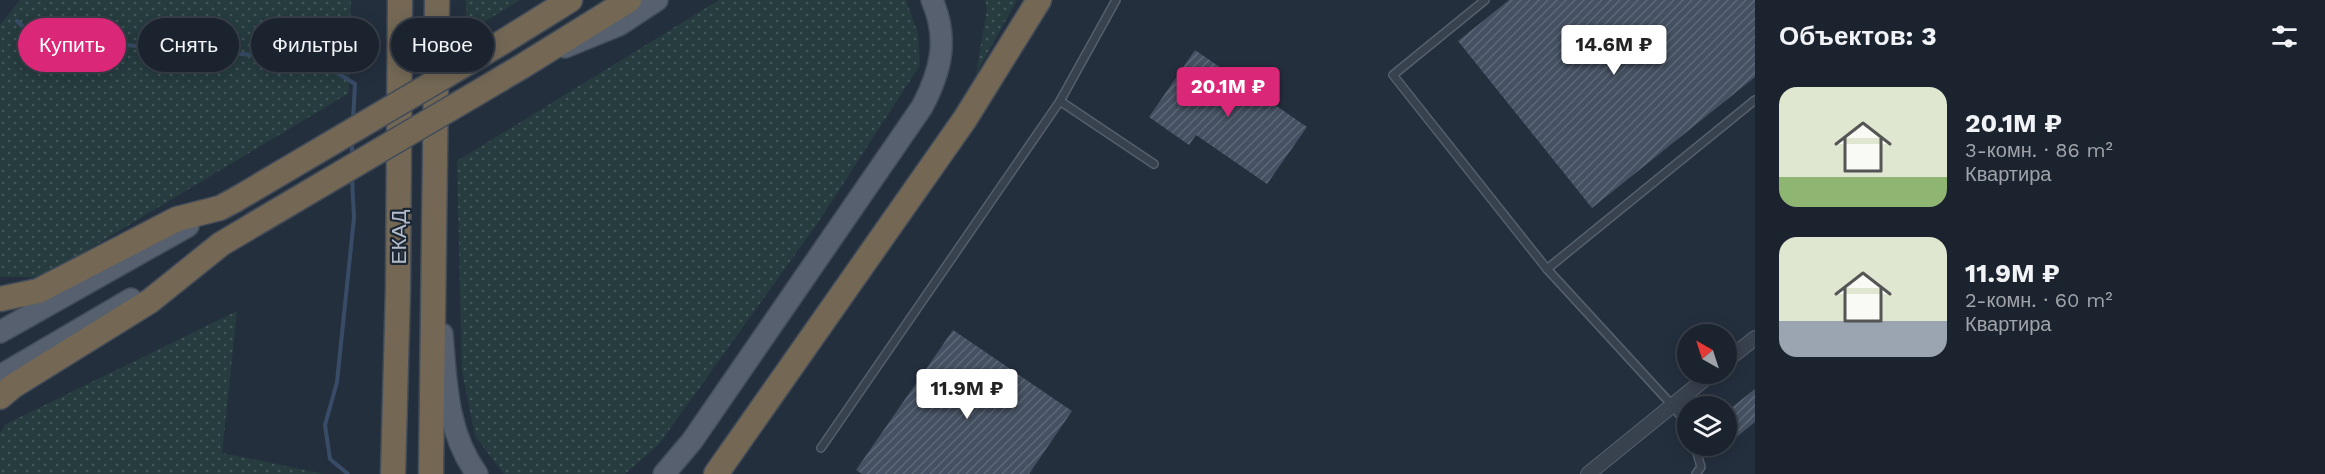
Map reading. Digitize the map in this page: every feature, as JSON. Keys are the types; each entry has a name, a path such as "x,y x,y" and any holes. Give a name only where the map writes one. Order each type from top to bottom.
{"highway":[{"name":"ЕКАД","path":"393,474 398,288 400,0"},
{"name":"ЕКАД","path":"431,474 437,0"},
{"path":"0,299 38,291 177,219 227,204 570,0"},
{"path":"0,397 13,386 150,301 221,244 542,55 629,0"},
{"path":"716,474 966,119 1039,0"},
{"path":"375,474 389,344 398,288"}],"main road":[{"path":"536,22 555,0"},
{"path":"542,55 582,42 619,25 657,0"},
{"path":"664,474 692,441 922,106 934,83 942,52 938,17 932,0"},
{"path":"0,332 227,204"},
{"path":"0,376 221,244"},
{"path":"434,291 440,307 450,414 466,458 477,474"}],"street":[{"path":"1737,352 1755,338"},
{"path":"1588,474 1699,384"}],"lane":[{"path":"821,448 1060,101 1116,0"},
{"path":"1485,0 1393,75 1547,269 1677,412"},
{"path":"1547,269 1755,100"},
{"path":"1060,101 1154,165"},
{"path":"1696,474 1701,467 1698,456"}],"green space":[{"path":"20,0 351,0 351,18 251,18 251,72 349,72 349,93 42,277 0,277 0,25"},
{"path":"466,0 520,0 491,18 466,18"},
{"path":"719,0 906,0 918,34 920,65 817,224 659,444 625,474 504,474 475,436 462,371 457,161"},
{"path":"985,0 1017,0 976,74 987,9"},
{"path":"237,311 222,453 325,474 0,474 0,433 6,424"}],"building":[{"path":"1509,0 1755,0 1755,77 1592,208 1458,41"},
{"path":"1195,50 1307,127 1267,184 1196,135 1189,145 1149,117"},
{"path":"953,330 1072,411 1029,474 862,474 856,470"},
{"path":"1755,389 1755,422 1737,437 1737,403"}],"waterway":[{"path":"17,21 29,32 150,48 315,59 355,84 353,121"},
{"path":"352,141 352,157"},
{"path":"348,474 330,459 325,425 337,382 354,218 352,177"}]}
